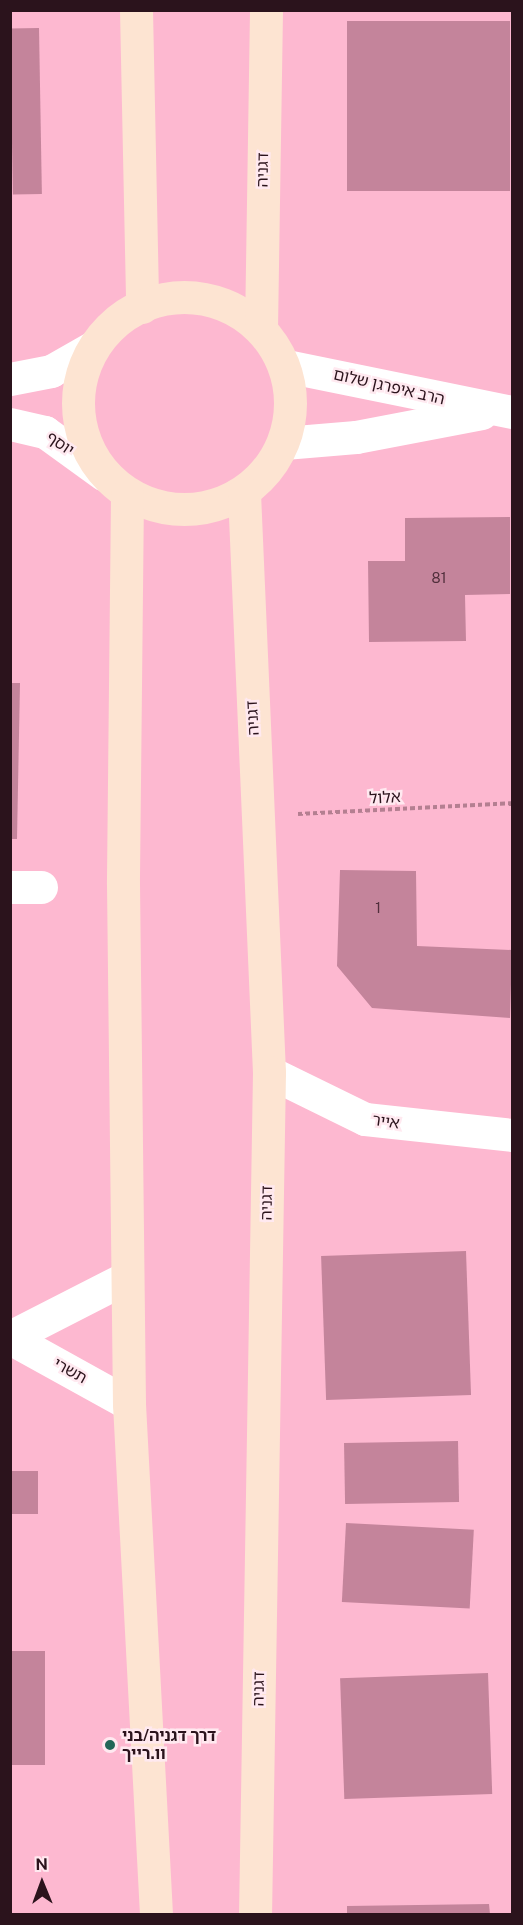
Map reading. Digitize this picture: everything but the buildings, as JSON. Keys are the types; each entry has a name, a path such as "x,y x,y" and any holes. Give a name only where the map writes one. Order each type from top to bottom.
{"street":[{"path":"136,10 142,307"},
{"name":"דגניה","path":"261,329 266,10"},
{"path":"169,297 202,297 231,308 261,329 286,366 292,406 284,444 268,471 244,493 209,508 171,510 115,485 83,442 76,404 80,374 93,347 112,324 142,307 169,297"},
{"path":"10,379 51,371 93,347"},
{"name":"הרב איפרגן שלום","path":"286,366 502,412"},
{"name":"הרב איפרגן שלום","path":"284,444 356,437 502,412"},
{"name":"יוסף","path":"10,424 45,432 115,485"},
{"path":"115,485 123,884 129,1404 156,1914"},
{"name":"דגניה","path":"244,493 269,1072 255,1914"},
{"name":"אייר","path":"269,1072 365,1119 513,1135"},
{"name":"תשרי","path":"10,1338 127,1277"},
{"name":"תשרי","path":"10,1338 129,1404"}],"path":[{"name":"אלול","path":"258,816 513,803"}],"place":[{"name":"דרך דגניה/בני וו.רייך","path":"110,1745"}]}
